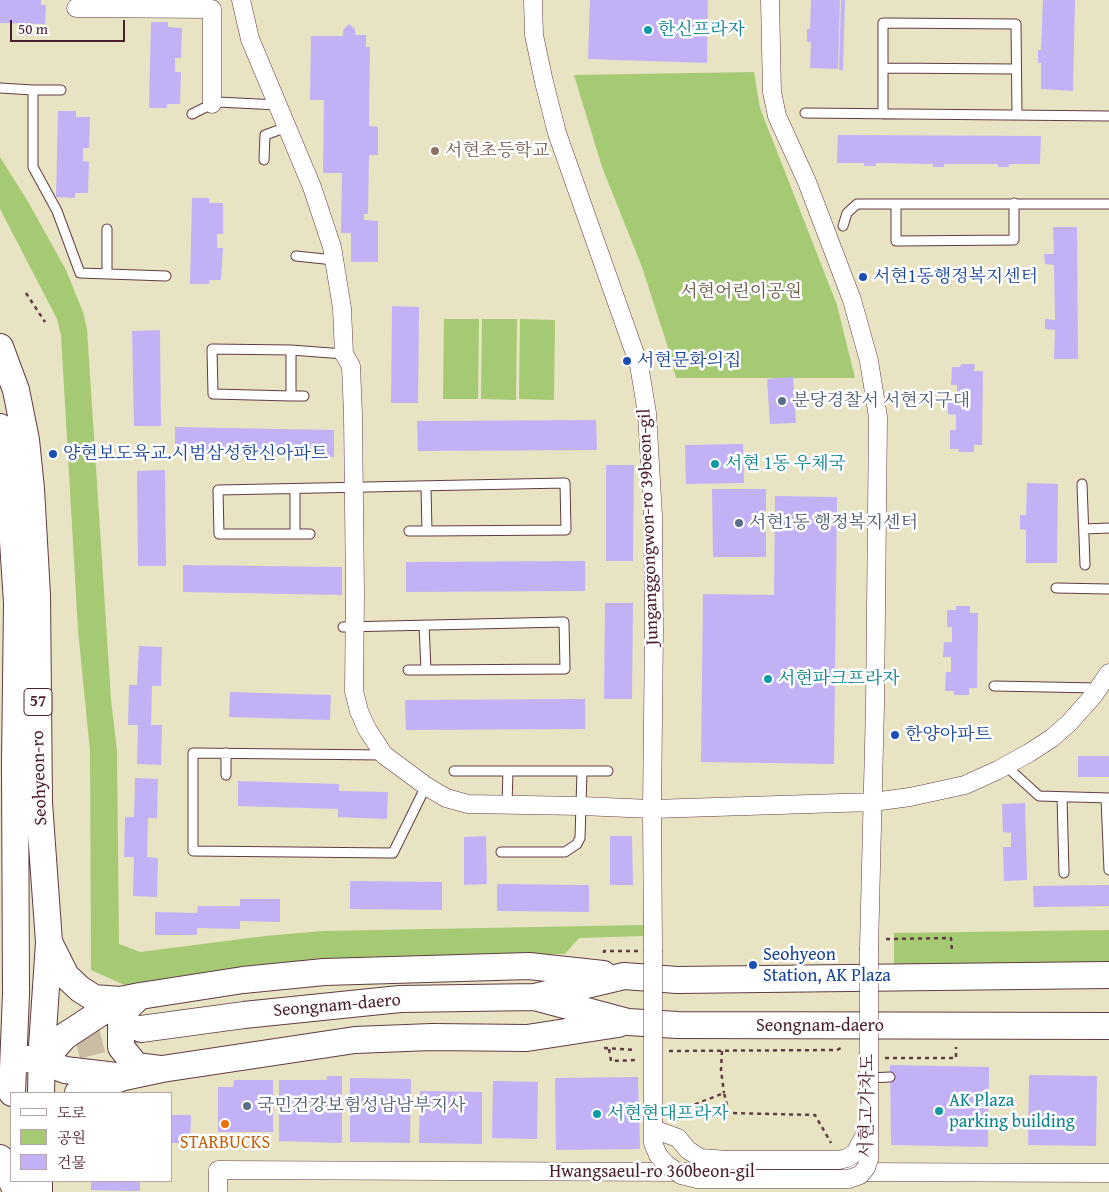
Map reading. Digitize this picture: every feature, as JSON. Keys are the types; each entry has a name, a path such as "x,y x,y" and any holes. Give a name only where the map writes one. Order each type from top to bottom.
{"main road":[{"name":"Seohyeon-ro","path":"0,347 16,390 26,440 38,595 39,803 49,942 42,1092"},
{"name":"Seohyeon-ro","path":"0,427 8,464 17,602 16,994 4,1062 12,1092"},
{"path":"49,942 66,976 80,989 94,998 130,998 243,980 324,972 529,966 624,976"},
{"path":"0,1000 15,957"},
{"name":"Seongnam-daero","path":"141,1029 244,1015 400,999 535,997 624,976 677,980 1109,974"},
{"name":"Seongnam-daero","path":"535,997 628,1022 687,1025 1109,1026"},
{"path":"43,1061 64,1036 130,998"},
{"path":"130,998 129,1006 121,1021 121,1047 136,1066 162,1070"},
{"path":"81,1092 124,1077 355,1040 432,1037 527,1038 628,1022"},
{"path":"4,1062 43,1061 65,1070 124,1077"},
{"path":"0,1158 10,1170"}],"street":[{"path":"241,0 250,39 322,216 334,260 342,308 344,354 351,366 354,488 349,627 354,691 359,711 367,729 384,755 426,786 446,798 468,804 652,809 873,802 910,797 965,784 1006,766 1052,738 1070,722 1099,688 1109,673"},
{"name":"Junganggongwon-ro 39beon-gil","path":"533,0 534,35 557,134 639,365 647,413 653,554 652,809 647,951"},
{"name":"서현고가차도","path":"647,951 653,1143 658,1155 674,1171 690,1179 829,1179 856,1177 866,1168 869,1159 869,1078 876,943 873,802 878,417 869,361 852,300 807,182 777,116 772,92 770,0"},
{"path":"76,8 212,8 212,104"},
{"path":"653,1129 678,1138 694,1155 708,1159 838,1160 855,1153 869,1127"},
{"name":"Hwangsaeul-ro 360beon-gil","path":"218,1192 218,1170 1109,1173"}],"lane":[{"path":"884,114 883,24 1016,24 1017,115"},
{"path":"883,68 1016,69"},
{"path":"0,88 61,90"},
{"path":"33,90 33,167 58,211 80,273 166,276"},
{"path":"192,114 218,102 278,106"},
{"path":"805,113 866,110 884,114 1109,116"},
{"path":"264,160 265,135 287,127"},
{"path":"896,204 896,241 1014,240 1014,203"},
{"path":"843,226 847,213 857,204 1109,204"},
{"path":"107,229 107,274"},
{"path":"296,256 334,260"},
{"path":"304,396 213,394 212,349 291,350 344,354"},
{"path":"291,350 291,396"},
{"path":"310,534 219,534 218,490 565,483 566,530 409,531"},
{"path":"1082,484 1085,565"},
{"path":"426,486 427,531"},
{"path":"295,489 296,534"},
{"path":"1084,529 1109,528"},
{"path":"1056,588 1109,589"},
{"path":"349,627 564,622 565,669 408,670"},
{"path":"424,625 426,670"},
{"path":"994,686 1099,688"},
{"path":"384,755 193,753 193,851 393,853 426,786"},
{"path":"226,753 226,775"},
{"path":"1006,766 1039,796 1108,798 1109,870"},
{"path":"454,771 608,771"},
{"path":"507,805 508,771"},
{"path":"501,852 565,852 577,844 580,838 582,771"},
{"path":"1062,797 1064,872"},
{"path":"869,1078 890,1077"}],"path":[{"path":"26,292 45,322"},
{"path":"876,943 951,938 952,951"},
{"path":"604,950 647,951"},
{"path":"667,1051 837,1050 846,1046"},
{"path":"884,1058 956,1058 956,1046"},
{"path":"599,1048 638,1050"},
{"path":"609,1048 612,1061 642,1059"},
{"path":"722,1051 721,1070 724,1093 730,1113 815,1115 848,1172"},
{"path":"677,1121 691,1106 724,1093"}],"green space":[{"name":"서현어린이공원","path":"754,72 760,108 837,305 855,378 676,378 642,267 602,167 574,75"},
{"path":"0,157 27,200 66,270 83,312 87,329 111,699 117,751 119,944 140,952 265,936 323,931 643,925 643,936 579,938 565,954 318,960 129,987 91,970 90,751 78,630 61,335 57,319 0,209"},
{"path":"444,319 479,319 478,399 443,399"},
{"path":"482,319 517,319 516,400 481,399"},
{"path":"520,319 555,320 554,400 519,399"},
{"path":"1109,930 1109,967 894,970 894,933"}],"building":[{"path":"0,0 41,0 41,5 46,5 45,24 0,23"},
{"name":"한신프라자","path":"590,0 708,0 707,63 588,59"},
{"path":"811,0 840,0 838,69 810,68 811,42 807,42 807,29 810,29"},
{"path":"841,0 845,0 843,70 839,70"},
{"path":"1043,0 1075,0 1073,91 1041,89 1041,63 1038,63 1038,50 1041,50"},
{"path":"151,22 168,22 168,27 182,28 181,58 175,58 175,72 181,72 180,104 167,104 167,108 149,108"},
{"path":"349,24 355,29 355,35 366,35 366,47 370,47 369,126 378,127 378,155 369,155 368,214 364,214 364,220 378,221 378,262 351,262 351,233 341,233 342,173 323,173 324,100 310,100 311,36 343,36 343,30"},
{"path":"58,111 76,111 76,117 90,117 89,148 83,148 83,161 89,162 88,193 75,193 75,198 56,197"},
{"path":"838,135 1041,136 1040,164 1009,164 1009,167 998,167 998,164 944,164 944,167 933,167 933,164 876,163 876,166 864,166 864,163 837,163"},
{"path":"192,198 209,198 209,203 223,203 223,234 217,234 217,248 223,248 221,280 209,280 209,284 190,284"},
{"path":"1053,227 1077,227 1078,359 1054,359 1055,330 1045,329 1045,319 1055,320 1054,265 1045,264 1044,254 1054,254"},
{"path":"392,306 419,307 418,403 391,403"},
{"path":"160,330 161,426 134,426 132,331"},
{"path":"961,364 975,364 974,371 983,371 982,445 974,445 974,452 958,452 959,449 950,449 950,430 956,430 956,415 948,414 948,399 957,399 957,385 951,385 952,367 960,367"},
{"name":"분당경찰서 서현지구대","path":"793,377 796,423 770,424 767,379"},
{"path":"596,420 597,450 418,451 417,421"},
{"path":"175,427 334,430 334,457 175,454"},
{"name":"서현 1동 우체국","path":"743,444 744,483 686,484 685,445"},
{"path":"606,465 634,465 633,561 606,561"},
{"path":"165,470 166,566 138,566 137,471"},
{"path":"1027,483 1058,484 1057,563 1026,563 1026,530 1020,529 1020,515 1026,515"},
{"name":"서현1동 행정복지센터","path":"712,489 766,489 766,557 713,557"},
{"name":"서현파크프라자","path":"775,496 837,497 834,764 701,762 703,594 774,595"},
{"path":"585,561 585,591 406,592 406,562"},
{"path":"183,565 342,567 342,595 183,592"},
{"path":"605,603 633,603 632,699 604,699"},
{"path":"956,606 970,606 970,613 978,613 977,688 969,688 969,695 954,695 954,691 945,691 946,672 951,672 951,657 943,657 944,642 952,642 952,627 947,627 947,610 956,610"},
{"path":"139,646 162,647 161,686 152,686 151,725 162,725 161,765 137,764 138,725 128,725 129,685 137,685"},
{"path":"230,692 331,695 330,720 229,717"},
{"path":"585,699 585,729 406,730 405,700"},
{"path":"1078,756 1109,756 1109,777 1078,777"},
{"path":"135,778 158,779 157,818 148,818 147,857 158,858 157,897 133,896 134,857 124,857 125,817 134,817"},
{"path":"238,781 339,784 339,791 388,792 387,819 338,817 338,809 238,806"},
{"path":"1025,803 1027,880 1004,881 1003,847 1011,847 1011,833 1003,832 1002,804"},
{"path":"486,836 487,884 464,885 464,837"},
{"path":"610,836 632,836 633,885 610,885"},
{"path":"350,881 442,882 442,910 350,909"},
{"path":"497,884 589,885 589,912 497,911"},
{"path":"1109,885 1109,906 1034,907 1033,886"},
{"path":"240,899 280,899 280,922 240,921 240,929 197,928 197,935 155,935 155,912 197,913 198,906 240,906"},
{"name":"AK Plaza parking building","path":"890,1065 989,1067 988,1147 891,1145"},
{"path":"1029,1075 1097,1076 1096,1146 1028,1145"},
{"path":"327,1076 342,1076 342,1143 279,1141 279,1080 327,1080"},
{"name":"서현현대프라자","path":"638,1077 640,1149 556,1150 555,1078"},
{"path":"350,1078 411,1079 410,1143 350,1142"},
{"path":"234,1080 273,1080 273,1132 218,1132 218,1087 233,1087"},
{"path":"493,1081 538,1082 537,1139 492,1138"},
{"path":"420,1091 482,1092 482,1144 419,1143"},
{"path":"172,1115 191,1115 190,1143 172,1143"},
{"path":"91,1182 140,1182 140,1191 91,1190"}],"tunnel":[{"path":"39,1056 141,1029"}],"place":[{"name":"한신프라자","path":"648,30"},
{"name":"서현초등학교","path":"435,151"},
{"name":"서현1동행정복지센터","path":"863,277"},
{"name":"서현문화의집","path":"627,361"},
{"name":"분당경찰서 서현지구대","path":"782,401"},
{"name":"양현보도육교.시범삼성한신아파트","path":"53,454"},
{"name":"서현 1동 우체국","path":"715,464"},
{"name":"서현1동 행정복지센터","path":"739,523"},
{"name":"서현파크프라자","path":"768,679"},
{"name":"한양아파트","path":"895,735"},
{"name":"Seohyeon Station, AK Plaza","path":"753,965"},
{"name":"국민건강보험성남남부지사","path":"247,1106"},
{"name":"AK Plaza parking building","path":"939,1111"},
{"name":"서현현대프라자","path":"597,1114"},
{"name":"STARBUCKS","path":"225,1124"}]}
